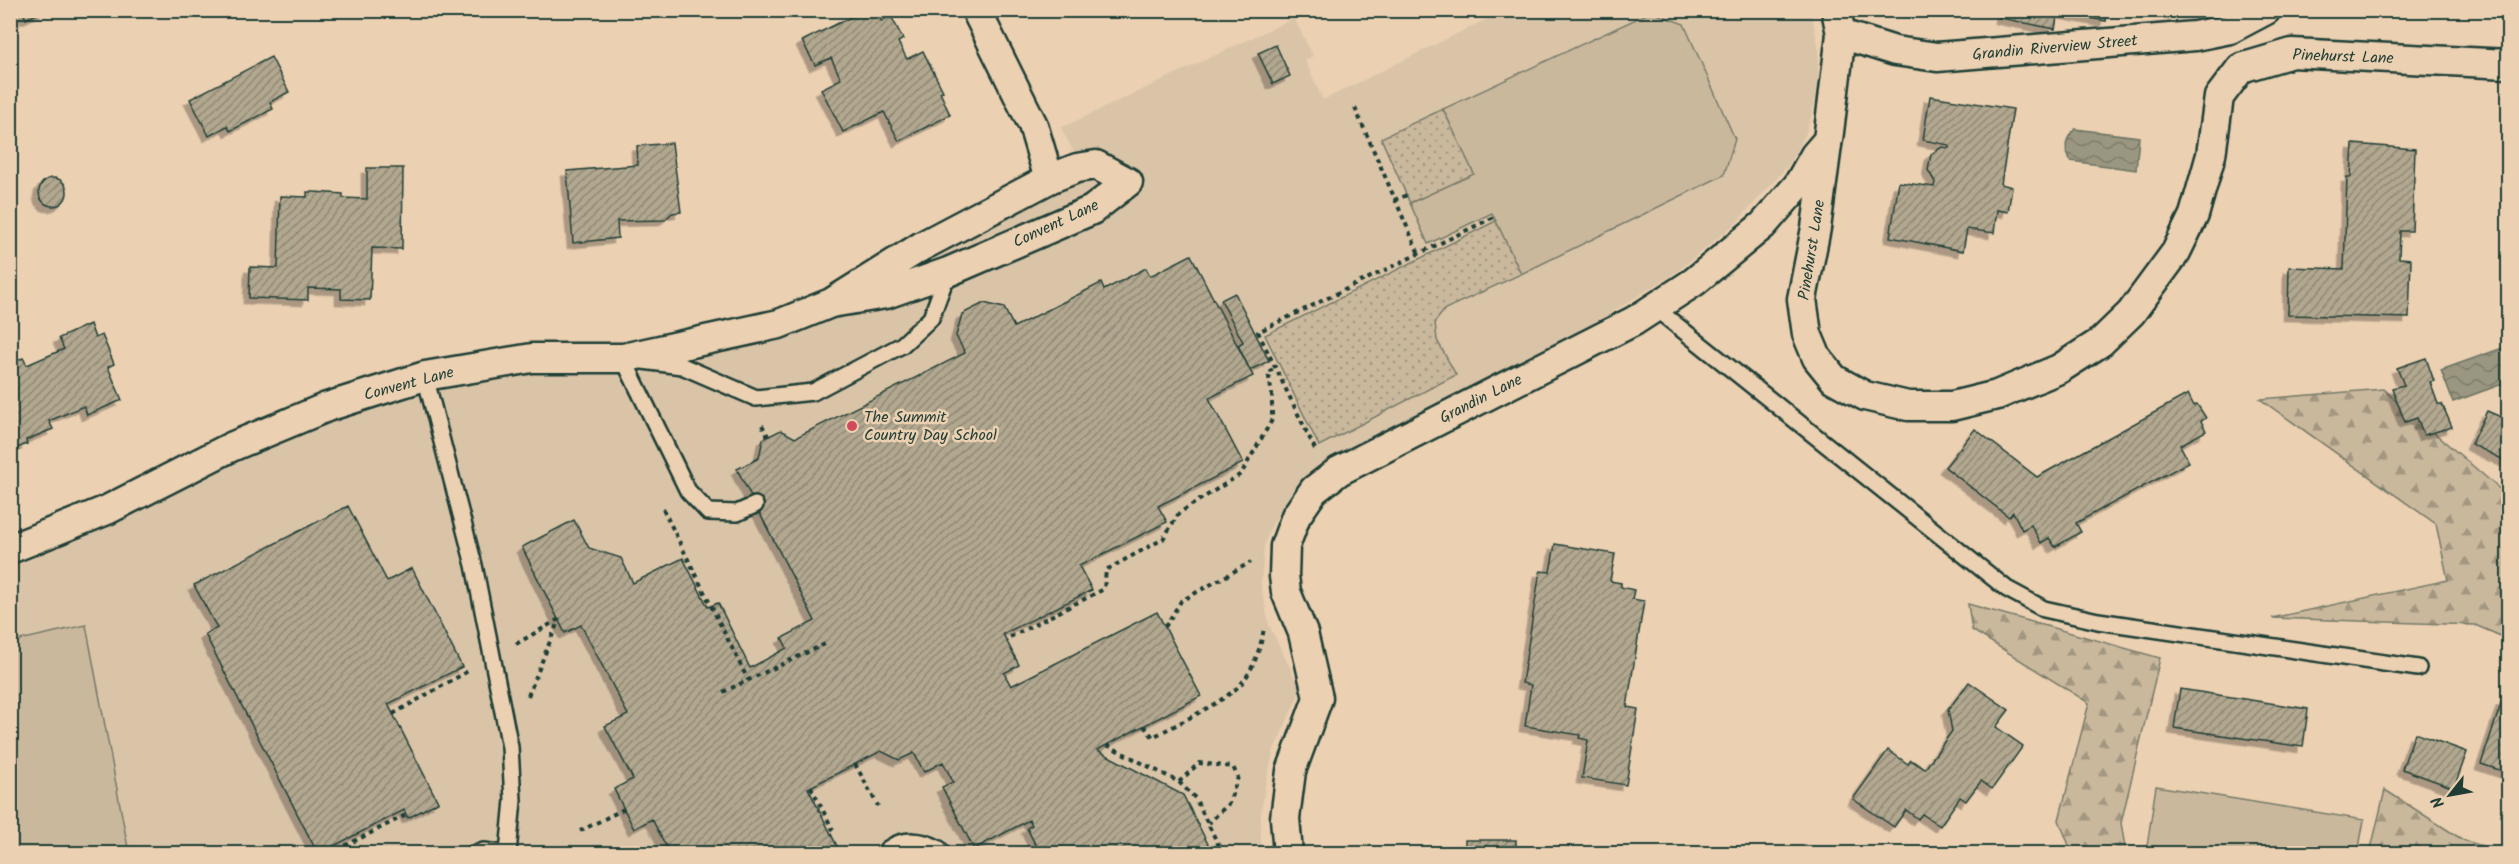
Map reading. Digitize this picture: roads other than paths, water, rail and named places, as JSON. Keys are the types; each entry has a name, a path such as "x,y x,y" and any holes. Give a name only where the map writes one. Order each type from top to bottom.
{"street":[{"path":"975,10 1033,125 1049,178"},
{"name":"Grandin Riverview Street","path":"1838,22 1895,51 1937,57 2195,36 2230,29 2266,10"},
{"path":"1828,140 1838,22"},
{"name":"Pinehurst Lane","path":"1828,140 1816,228 1802,299 1807,334 1817,358 1834,379 1865,396 1908,406 1952,406 1997,395 2059,369 2101,342 2130,313 2176,252 2194,215 2211,155 2219,97 2241,68 2292,53 2508,64"},
{"name":"Grandin Lane","path":"1288,854 1285,818 1291,771 1318,698 1303,633 1286,592 1285,546 1296,516 1314,490 1339,471 1634,321 1695,282 1763,225 1798,185 1815,155 1828,140"},
{"name":"Convent Lane","path":"10,549 107,510 231,447 327,407 425,376 532,358 623,358 779,324 831,303 922,246 1049,178 1077,168 1096,165 1128,182 1092,210 948,272 886,294 831,303"},
{"path":"892,854 908,848 920,848 935,854"}],"lane":[{"path":"623,358 682,366 756,398 813,392 902,345 930,318 948,272"},
{"path":"1655,308 2007,589 2044,609 2098,621 2418,668"},
{"path":"623,358 688,491 708,512 737,513 755,504"},
{"path":"425,376 474,565 510,747 513,800 508,853 484,851 473,854"}],"water":[{"path":"2075,129 2139,137 2136,170 2071,161 2066,144"},
{"path":"2508,346 2508,382 2453,402 2441,370"}],"place":[{"name":"The Summit Country Day School","path":"852,426"}]}
